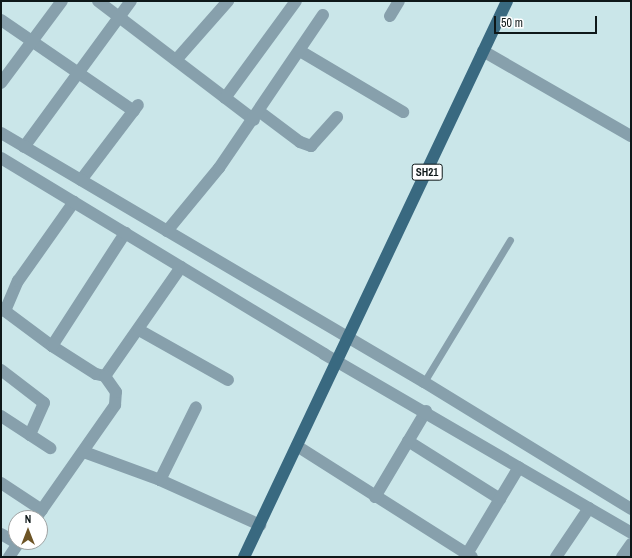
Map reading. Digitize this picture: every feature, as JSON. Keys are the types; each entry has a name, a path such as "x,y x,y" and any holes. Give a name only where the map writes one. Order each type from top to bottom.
{"main road":[{"name":"SH21","path":"244,557 296,446 348,341 507,1"}],"street":[{"path":"1,83 32,38 62,1"},
{"path":"98,1 225,98 311,146 336,117"},
{"path":"24,147 131,1"},
{"path":"176,60 228,1"},
{"path":"225,98 296,1"},
{"path":"390,16 399,1"},
{"path":"167,231 257,116 323,15"},
{"path":"1,20 32,38 78,72 136,108 81,180"},
{"path":"300,51 403,112"},
{"path":"483,52 631,136"},
{"path":"1,133 167,231 348,341 424,382 631,509"},
{"path":"1,158 181,267 631,533"},
{"path":"42,510 84,452 115,405 116,392 105,376 96,374 52,346 3,310 18,281 74,202"},
{"path":"52,346 125,233"},
{"path":"105,376 139,330 181,267"},
{"path":"139,330 228,380"},
{"path":"1,370 44,403 30,435"},
{"path":"160,480 196,407"},
{"path":"375,497 426,411"},
{"path":"1,416 50,448"},
{"path":"408,441 500,500"},
{"path":"296,446 470,556 519,467"},
{"path":"84,452 160,480 260,525"},
{"path":"1,483 34,510"},
{"path":"556,557 589,508"},
{"path":"622,557 631,544"}],"lane":[{"path":"424,382 510,240"}]}
